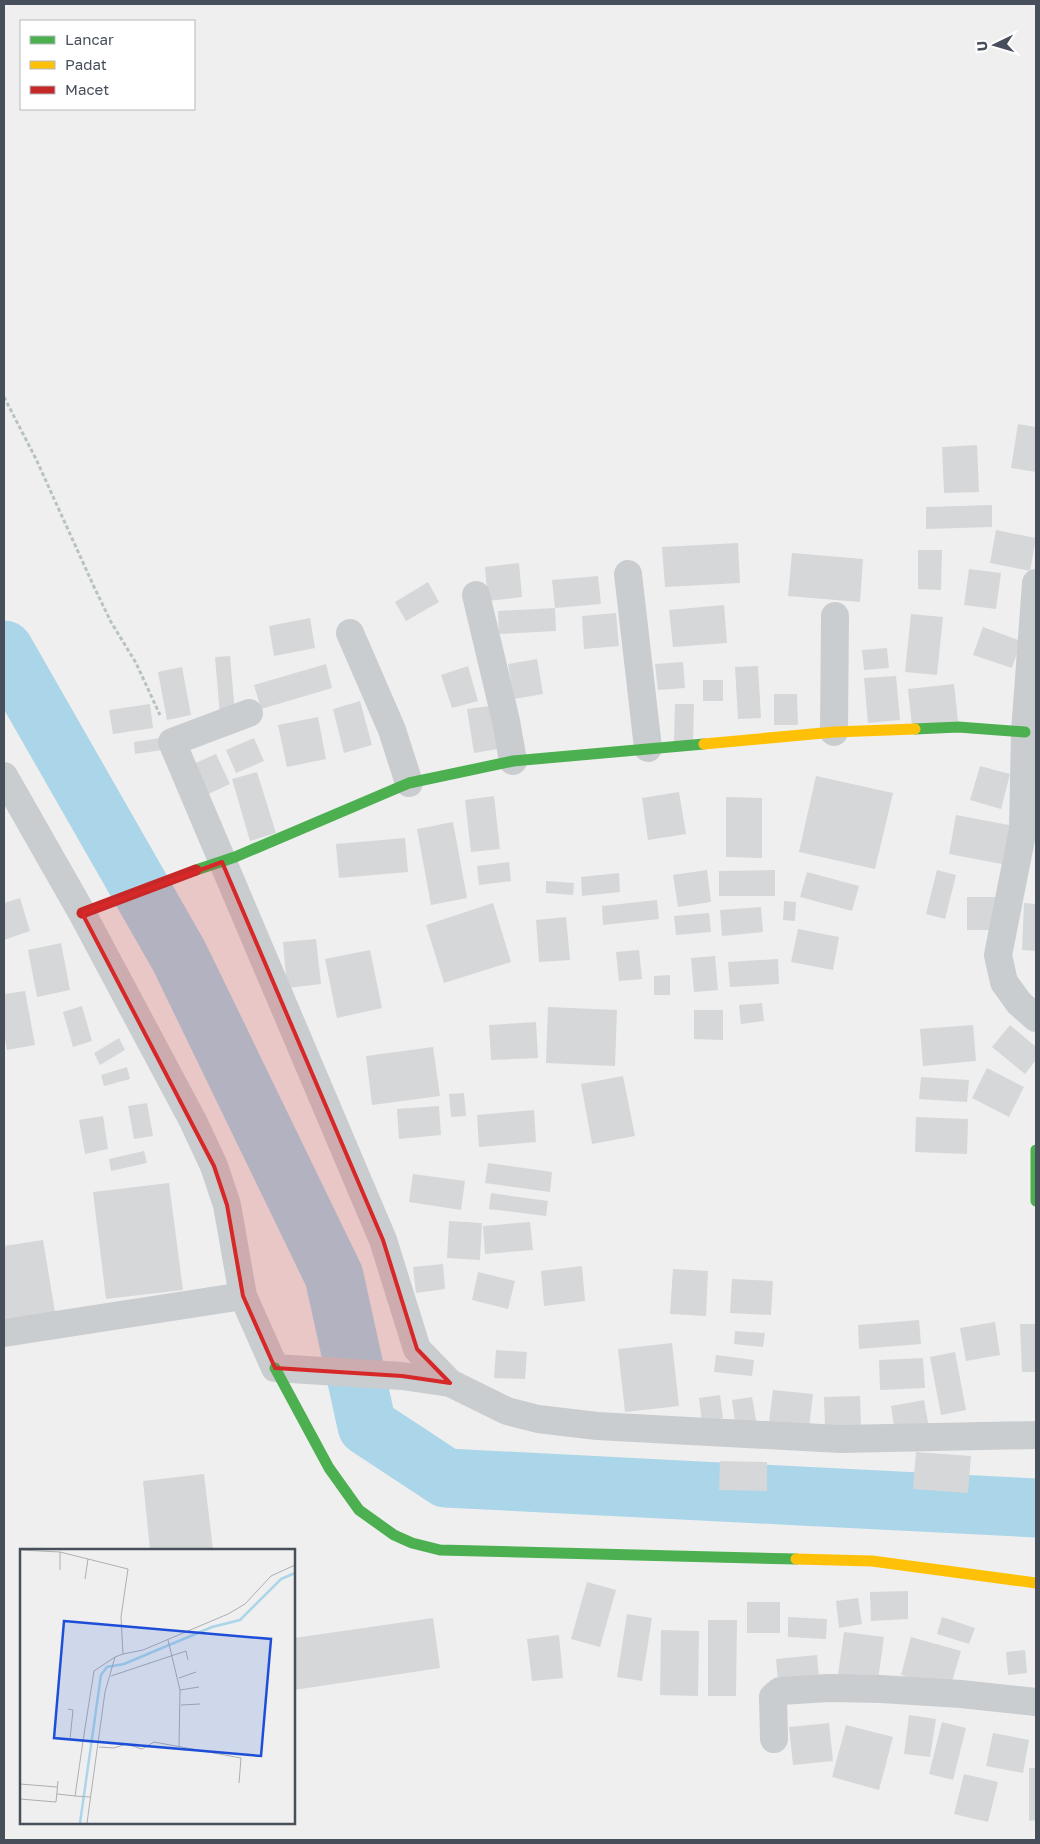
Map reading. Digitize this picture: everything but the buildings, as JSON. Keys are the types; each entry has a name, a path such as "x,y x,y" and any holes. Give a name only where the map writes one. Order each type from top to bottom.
{"street":[{"path":"628,574 648,748"},
{"path":"1036,584 1025,732 1023,829 998,955 1004,982 1019,1003 1036,1018"},
{"path":"476,594 514,761"},
{"path":"834,732 835,616"},
{"path":"350,633 392,730 408,783"},
{"path":"250,713 172,742 211,865 383,1240 417,1349 450,1383"},
{"path":"87,911 211,865 408,783 514,761 834,732 958,727 1025,732"},
{"path":"4,776 87,911 193,1121 214,1166 227,1205 242,1296 288,1369 329,1468 359,1510 394,1535 412,1543 440,1550 872,1561 1036,1584"},
{"path":"1036,1150 1036,1201"},
{"path":"4,1333 242,1296"},
{"path":"288,1369 402,1376 450,1383 507,1411 538,1419 597,1426 840,1439 1036,1435"},
{"path":"774,1739 773,1697 780,1691 829,1688 882,1688 1036,1702"}],"path":[{"path":"4,397 36,459 111,622 136,663 172,742"}],"highlighted area":[{"path":"222,862 383,1240 417,1349 450,1383 402,1376 275,1368 243,1296 227,1205 214,1166 82,913"}],"waterway":[{"path":"4,650 179,956 334,1276 367,1426 446,1478 1036,1508"}],"traffic: fast":[{"path":"915,729 958,727 1025,732"},
{"path":"196,870 235,857 409,783 513,761 704,744"},
{"path":"1036,1150 1036,1201"},
{"path":"275,1368 329,1468 359,1510 394,1535 412,1543 440,1550 796,1559"}],"traffic: slow":[{"path":"704,744 834,732 915,729"},
{"path":"796,1559 872,1561 1036,1583"}],"traffic: jam":[{"path":"82,913 196,870"}]}
